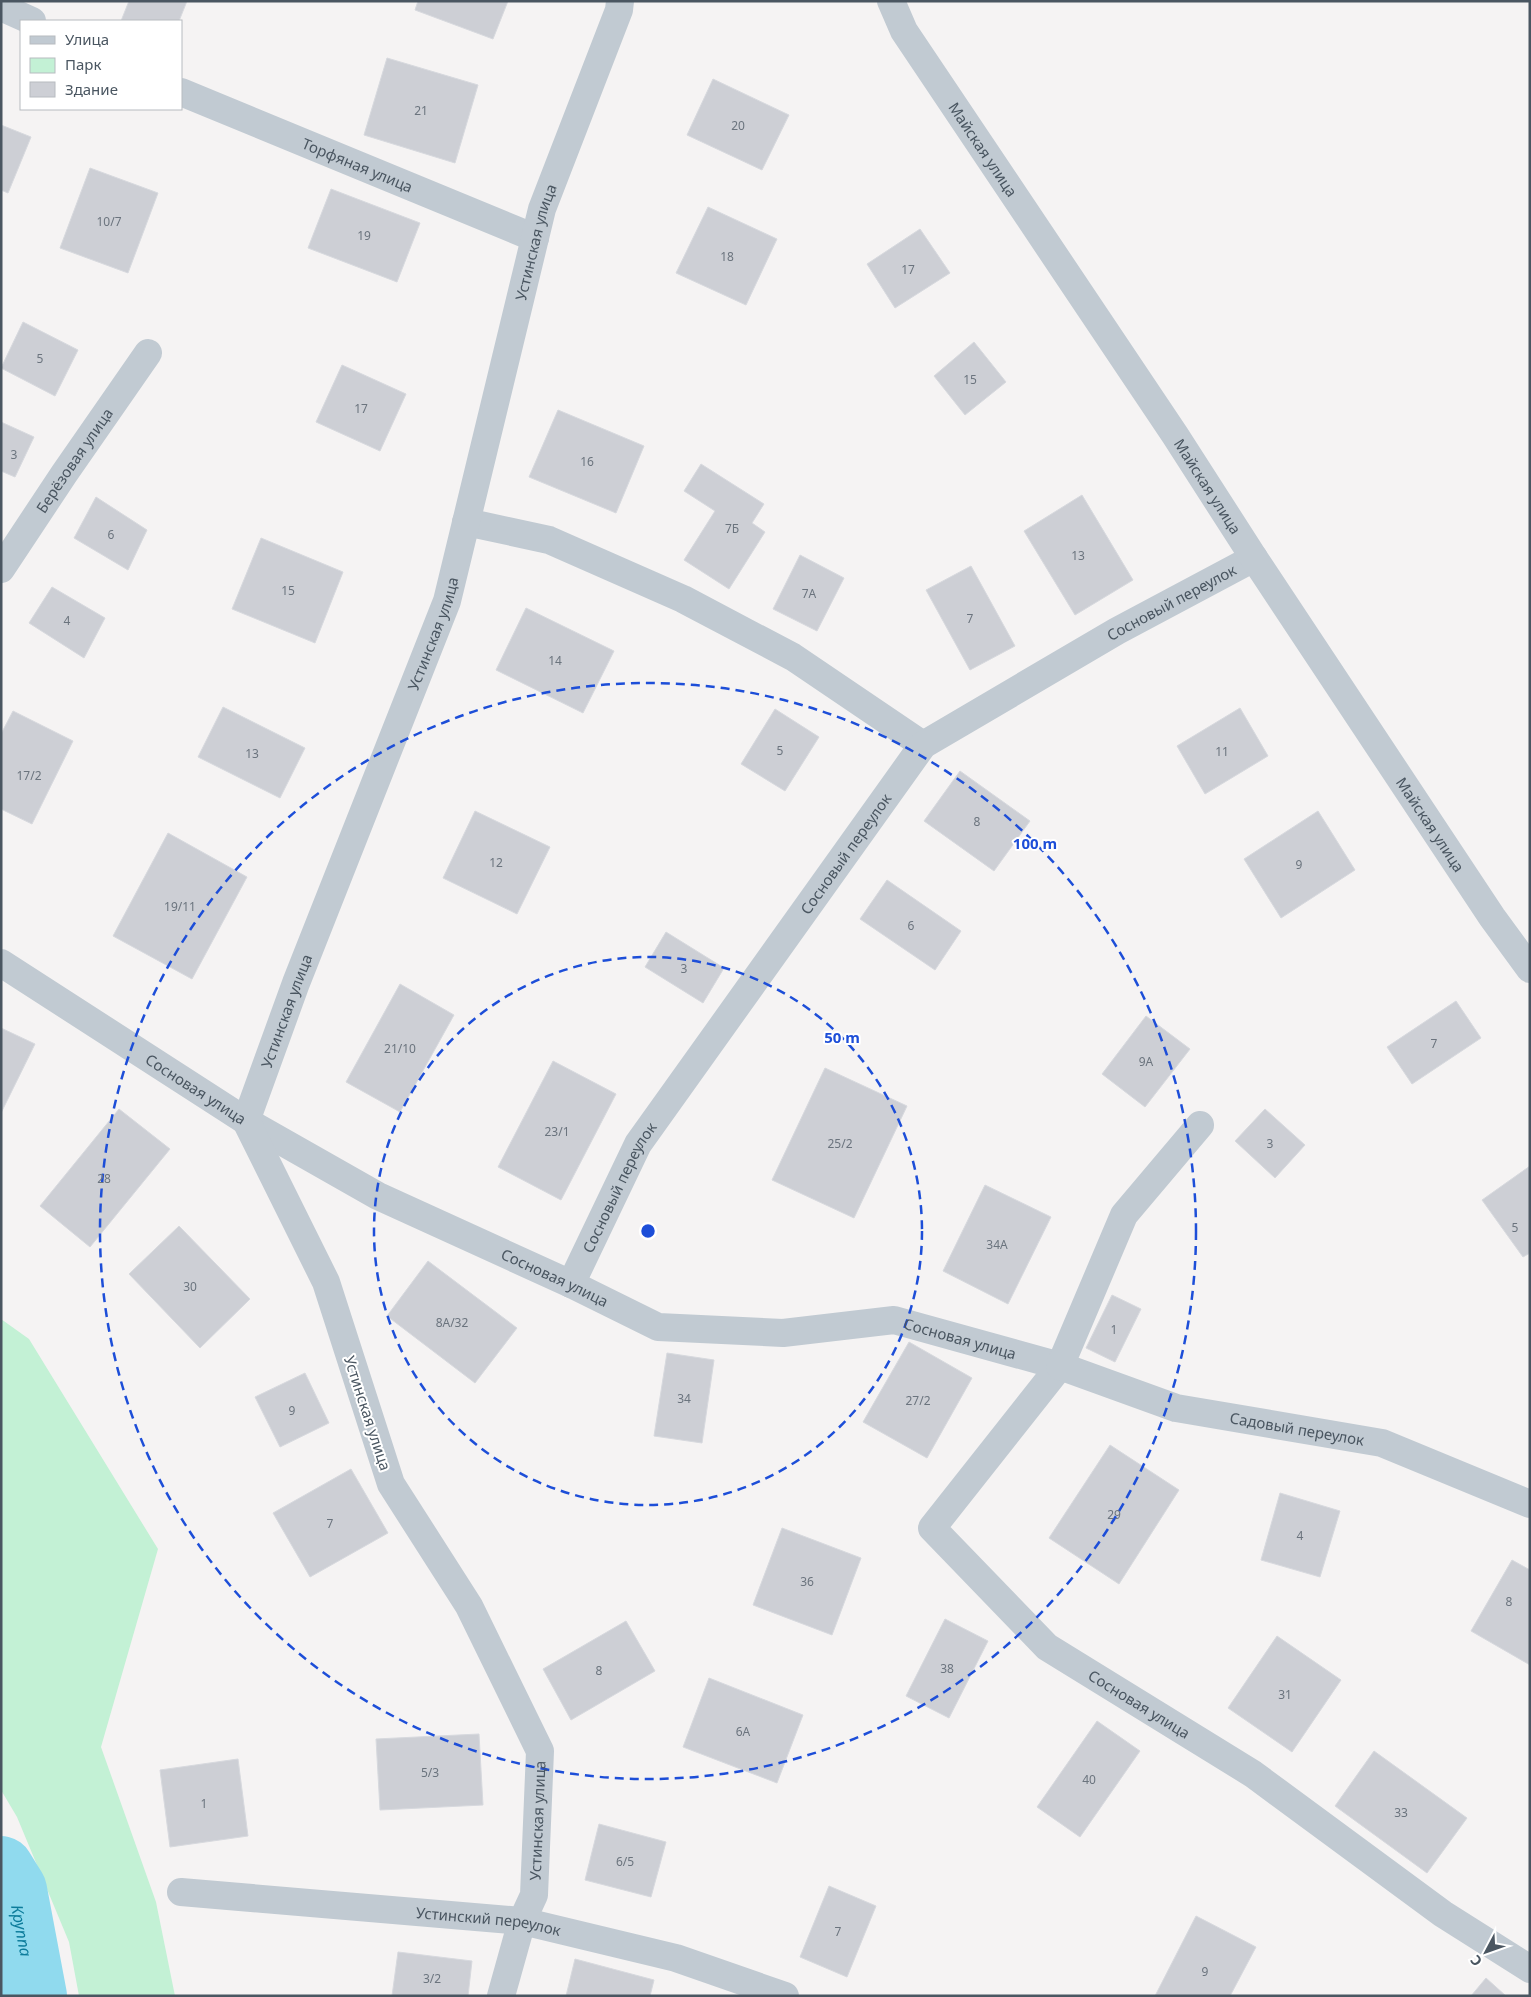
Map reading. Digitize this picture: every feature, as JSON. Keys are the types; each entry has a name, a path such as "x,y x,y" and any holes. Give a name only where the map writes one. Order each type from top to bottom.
{"street":[{"name":"Устинская улица","path":"501,1996 522,1921 534,1895 540,1751 469,1606 391,1484 326,1282 246,1121 296,983 447,601 542,209 619,10 620,1"},
{"name":"Майская улица","path":"891,1 904,31 1175,435 1254,558 1492,917 1530,969"},
{"path":"1,7 30,20"},
{"name":"Торфяная улица","path":"182,92 535,238"},
{"name":"Берёзовая улица","path":"1,569 148,353"},
{"path":"466,522 549,540 683,599 793,658 923,745"},
{"name":"Сосновый переулок","path":"572,1284 638,1144 923,745 1117,631 1254,558"},
{"name":"Сосновая улица","path":"1,963 246,1121 378,1196 572,1284 658,1327 783,1333 894,1320 1060,1366 932,1528 1047,1647 1253,1774 1443,1914 1530,1969"},
{"path":"1060,1366 1124,1215 1200,1125"},
{"name":"Садовый переулок","path":"1060,1366 1176,1408 1382,1444 1530,1504"},
{"name":"Устинский переулок","path":"182,1892 522,1921 676,1958 786,1996"}],"green space":[{"path":"1,1319 29,1339 158,1549 101,1747 156,1902 175,1996 79,1996 69,1942 17,1817 1,1790"}],"building":[{"path":"129,1 187,1 179,20 121,20"},
{"path":"418,1 508,1 493,39 415,10"},
{"path":"387,58 478,85 455,163 364,135"},
{"path":"713,79 789,115 762,170 687,135"},
{"path":"1,125 31,137 8,193 1,190"},
{"path":"90,168 158,193 128,273 60,248"},
{"path":"331,189 420,223 397,282 308,248"},
{"path":"708,207 777,239 746,305 676,273"},
{"path":"920,229 950,273 895,308 867,264"},
{"path":"23,322 78,350 55,396 1,368"},
{"path":"974,342 1006,382 965,415 934,376"},
{"path":"342,365 406,394 380,451 316,422"},
{"path":"558,410 644,446 616,513 529,477"},
{"path":"1,422 34,437 15,477 1,471"},
{"path":"701,464 764,504 752,523 765,532 729,589 684,560 715,511 684,491"},
{"path":"1082,495 1133,580 1075,615 1024,531"},
{"path":"96,497 147,530 128,570 74,538"},
{"path":"261,538 343,572 315,643 232,609"},
{"path":"800,555 844,578 817,631 773,609"},
{"path":"971,566 1015,646 970,670 926,590"},
{"path":"52,587 105,618 84,658 29,623"},
{"path":"526,608 614,651 583,713 496,670"},
{"path":"223,707 305,748 280,798 198,757"},
{"path":"1240,708 1268,756 1205,794 1177,746"},
{"path":"775,709 819,737 785,791 741,764"},
{"path":"13,711 73,741 32,824 1,809 1,734"},
{"path":"960,771 1030,821 994,871 924,821"},
{"path":"475,811 550,847 517,914 443,878"},
{"path":"1318,811 1355,870 1281,918 1244,859"},
{"path":"168,833 247,877 192,979 113,936"},
{"path":"887,880 961,931 935,970 860,919"},
{"path":"666,932 724,968 703,1003 645,967"},
{"path":"400,984 454,1015 400,1112 346,1082"},
{"path":"1456,1001 1481,1038 1412,1084 1387,1047"},
{"path":"1146,1016 1190,1049 1145,1107 1102,1074"},
{"path":"1,1028 35,1044 1,1113"},
{"path":"553,1061 616,1094 561,1200 498,1167"},
{"path":"825,1068 907,1106 854,1218 772,1180"},
{"path":"119,1109 170,1149 90,1247 40,1206"},
{"path":"1265,1109 1305,1145 1275,1178 1235,1141"},
{"path":"1530,1166 1530,1253 1523,1257 1482,1200"},
{"path":"985,1185 1051,1217 1008,1304 943,1271"},
{"path":"179,1226 250,1299 200,1348 129,1274"},
{"path":"428,1261 517,1328 475,1383 387,1316"},
{"path":"1112,1295 1141,1309 1115,1362 1086,1348"},
{"path":"909,1342 972,1378 927,1458 863,1422"},
{"path":"667,1353 714,1360 702,1443 654,1436"},
{"path":"305,1373 329,1423 280,1447 255,1397"},
{"path":"1110,1445 1179,1490 1119,1584 1049,1538"},
{"path":"351,1469 388,1533 310,1577 273,1513"},
{"path":"1280,1493 1340,1511 1320,1577 1261,1560"},
{"path":"782,1528 861,1558 832,1635 753,1605"},
{"path":"1512,1560 1530,1570 1530,1665 1471,1631"},
{"path":"945,1619 988,1641 949,1718 906,1696"},
{"path":"626,1621 655,1671 571,1720 543,1669"},
{"path":"1277,1636 1341,1680 1292,1752 1228,1708"},
{"path":"709,1678 803,1715 777,1783 683,1747"},
{"path":"1097,1721 1140,1751 1080,1837 1037,1807"},
{"path":"479,1734 483,1805 380,1810 376,1739"},
{"path":"1374,1751 1467,1818 1427,1873 1335,1806"},
{"path":"238,1759 248,1836 170,1847 160,1770"},
{"path":"599,1824 666,1842 651,1897 585,1880"},
{"path":"829,1886 876,1906 847,1977 800,1957"},
{"path":"1196,1916 1256,1947 1230,1996 1155,1996"},
{"path":"398,1952 472,1961 468,1996 392,1996"},
{"path":"575,1959 654,1980 650,1996 566,1996"},
{"path":"1486,1978 1506,1996 1471,1996"}],"waterway":[{"name":"Круппа","path":"1,1869 14,1890 34,1996"}]}
